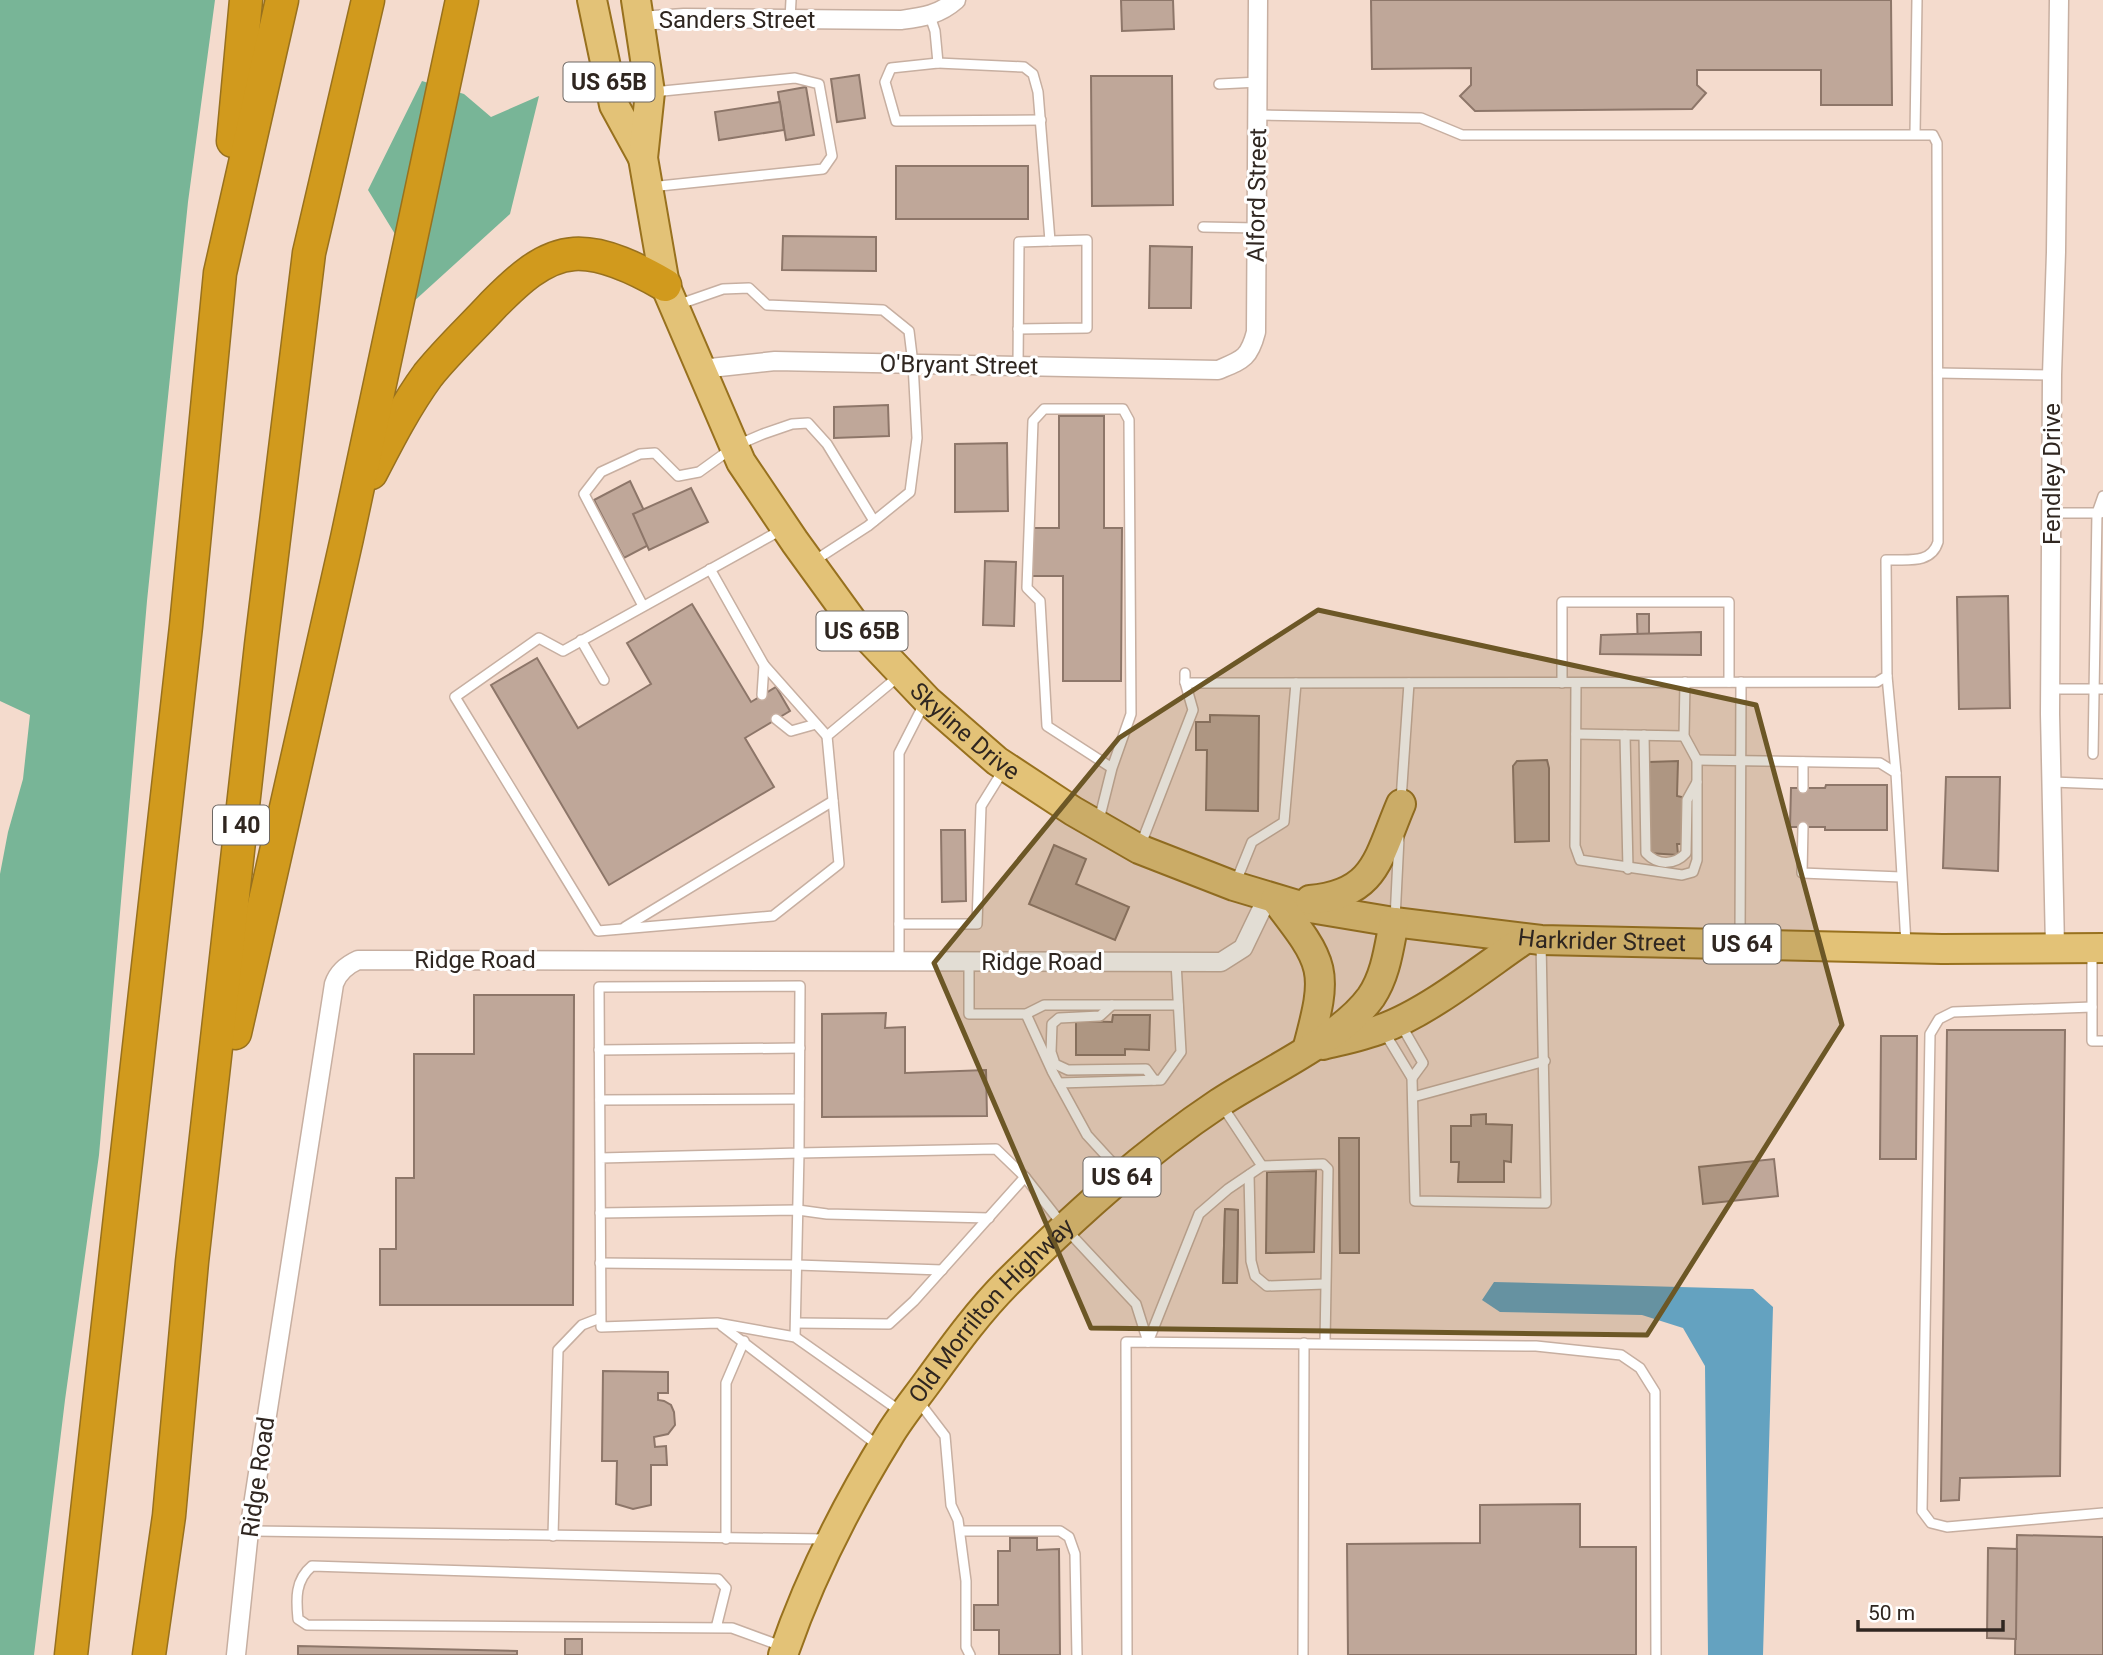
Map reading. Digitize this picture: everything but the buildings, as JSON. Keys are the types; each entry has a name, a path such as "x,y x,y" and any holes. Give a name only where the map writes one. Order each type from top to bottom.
{"highway":[{"path":"71,1655 184,640 246,0"},
{"path":"220,273 282,0"},
{"name":"I 40","path":"149,1655 169,1516 192,1262 261,645 309,253 368,0"},
{"path":"192,1262 227,1070 462,0"},
{"path":"352,508 401,416 427,377 465,333 513,285 544,263 578,253 616,262 670,295"}],"main road":[{"name":"US 65B","path":"592,0 614,105 643,158"},
{"name":"US 65B","path":"638,10 650,92 643,158 648,187"},
{"name":"Skyline Drive","path":"648,187 670,295 741,462 853,622 927,700 1005,766 1139,849 1234,886 1304,907 1394,922"},
{"path":"1271,897 1322,899 1340,896 1355,888 1374,868 1401,804"},
{"path":"1271,897 1308,941 1318,962 1322,987 1307,1050"},
{"name":"Harkrider Street","path":"1394,922 1533,940 1907,948 2098,948"},
{"name":"Old Morrilton Highway","path":"784,1651 832,1539 882,1448 962,1334 1011,1278 1163,1143 1220,1102 1307,1050 1346,1021 1370,998 1383,975 1394,922"},
{"name":"US 64","path":"1307,1050 1391,1025 1533,940"}],"street":[{"name":"Sanders Street","path":"638,10 684,18 871,21 930,16 956,0"},
{"name":"Alford Street","path":"1218,370 1239,361 1251,352 1256,332 1258,0"},
{"name":"Fendley Drive","path":"2056,947 2050,689 2052,375 2059,0"},
{"name":"O'Bryant Street","path":"701,369 775,361 1218,370"},
{"name":"Ridge Road","path":"236,1655 249,1531 334,984 337,975 344,969 358,960 1221,962 1243,948 1271,897"}],"lane":[{"path":"790,20 791,0"},
{"path":"1915,134 1917,0"},
{"path":"930,16 939,63"},
{"path":"1041,120 896,121 885,82 891,68 939,63 1024,67 1033,74 1041,120 1050,240"},
{"path":"648,187 823,169 832,156 819,84 795,78 650,92"},
{"path":"1219,83 1259,82"},
{"path":"1258,115 1424,118 1462,135 1933,135 1937,143 1938,546 1932,555 1926,558 1886,559 1887,676 1907,948"},
{"path":"1203,227 1257,228"},
{"path":"1018,329 1087,328 1087,240 1019,242 1018,329 1018,366"},
{"path":"670,295 749,288 767,305 883,310 909,331 917,438 910,492 873,521 810,563"},
{"path":"1938,373 2052,375"},
{"path":"1098,825 1112,768 1131,714 1129,419 1123,409 1044,409 1033,421 1027,588 1040,601 1047,726 1112,768"},
{"path":"643,606 584,494 601,472 639,454 655,453 678,476 699,472 735,446 792,424 808,423 827,444 873,521"},
{"path":"2093,754 2098,689 2100,513 2103,495"},
{"path":"2052,513 2100,513"},
{"path":"710,569 764,666 827,736 839,864 773,916 598,931 455,698 539,638 562,651 581,640 710,569 785,528"},
{"path":"1562,683 1562,603 1713,602 1729,602 1730,682"},
{"path":"581,640 604,680"},
{"path":"762,695 764,666"},
{"path":"827,736 901,673"},
{"path":"1139,849 1193,710 1185,677 1296,683 1576,683 1873,682 1887,676"},
{"path":"1576,683 1575,846 1580,860 1682,875 1693,872 1697,860 1697,760 1684,736 1685,682"},
{"path":"1740,944 1741,682"},
{"path":"1234,886 1252,842 1284,822 1296,683"},
{"path":"1394,922 1409,683"},
{"path":"2050,689 2098,689"},
{"path":"899,962 899,753 927,700"},
{"path":"776,719 791,731 816,724"},
{"path":"1576,734 1684,736"},
{"path":"1625,735 1628,869"},
{"path":"1644,735 1646,853 1652,860 1663,863 1679,861 1686,853 1687,800 1697,782"},
{"path":"1697,760 1880,764 1896,772"},
{"path":"1802,762 1803,788"},
{"path":"899,924 977,924 981,806 1005,766"},
{"path":"2053,782 2103,784"},
{"path":"621,929 833,801"},
{"path":"1803,827 1802,873 1901,877"},
{"path":"1391,1025 1412,1078 1415,1201 1546,1203 1545,1061 1533,940"},
{"path":"2098,948 2092,1007 2092,1041 2103,1041"},
{"path":"969,962 969,1014 1026,1014 1044,1005 1178,1005"},
{"path":"1059,1083 1161,1080 1181,1052 1176,962"},
{"path":"795,1338 800,986 599,987 601,1327 717,1323 795,1338 910,1406 945,1436 951,1505 958,1520 966,1581 966,1647 970,1655"},
{"path":"1112,1005 1100,1016 1059,1018 1052,1024 1051,1052 1055,1064 1068,1070 1146,1069 1154,1080"},
{"path":"2092,1007 1953,1012 1939,1019 1930,1034 1922,1511 1931,1523 1947,1527 2103,1513"},
{"path":"1026,1014 1087,1135 1124,1175"},
{"path":"1391,1025 1423,1063 1412,1078"},
{"path":"599,1050 800,1048"},
{"path":"1413,1097 1545,1061"},
{"path":"600,1100 799,1099"},
{"path":"1220,1102 1262,1166"},
{"path":"600,1158 996,1149 1025,1177 1066,1228 1136,1304 1148,1342"},
{"path":"1148,1342 1199,1214 1262,1166 1323,1164 1328,1169 1325,1343"},
{"path":"1249,1175 1251,1261 1255,1276 1267,1286 1325,1284"},
{"path":"796,1323 890,1324 1025,1177"},
{"path":"600,1213 798,1210 827,1214 989,1218"},
{"path":"600,1263 942,1270"},
{"path":"553,1536 558,1350 582,1325 600,1318"},
{"path":"717,1323 882,1448"},
{"path":"726,1539 726,1383 744,1341"},
{"path":"1127,1655 1126,1342 1536,1346 1621,1355 1640,1368 1655,1392 1656,1655"},
{"path":"1303,1655 1304,1343"},
{"path":"249,1531 832,1539"},
{"path":"960,1531 1060,1531 1069,1537 1075,1554 1077,1655"},
{"path":"716,1628 726,1588 719,1579 312,1566 304,1573 295,1596 298,1619 307,1625 716,1628 732,1629 784,1651"}],"highlighted area":[{"path":"1318,610 1756,705 1842,1025 1647,1335 1091,1328 934,963 1119,738"}],"green space":[{"path":"0,0 215,0 188,202 147,601 99,1155 65,1400 34,1655 0,1655 0,874 8,832 23,779 30,715 0,701"},
{"path":"422,81 464,94 491,117 539,96 510,214 412,303 380,300 398,239 368,190"}],"water":[{"path":"1494,1282 1753,1289 1773,1307 1763,1655 1708,1655 1705,1366 1683,1328 1642,1315 1500,1312 1482,1300"}]}
